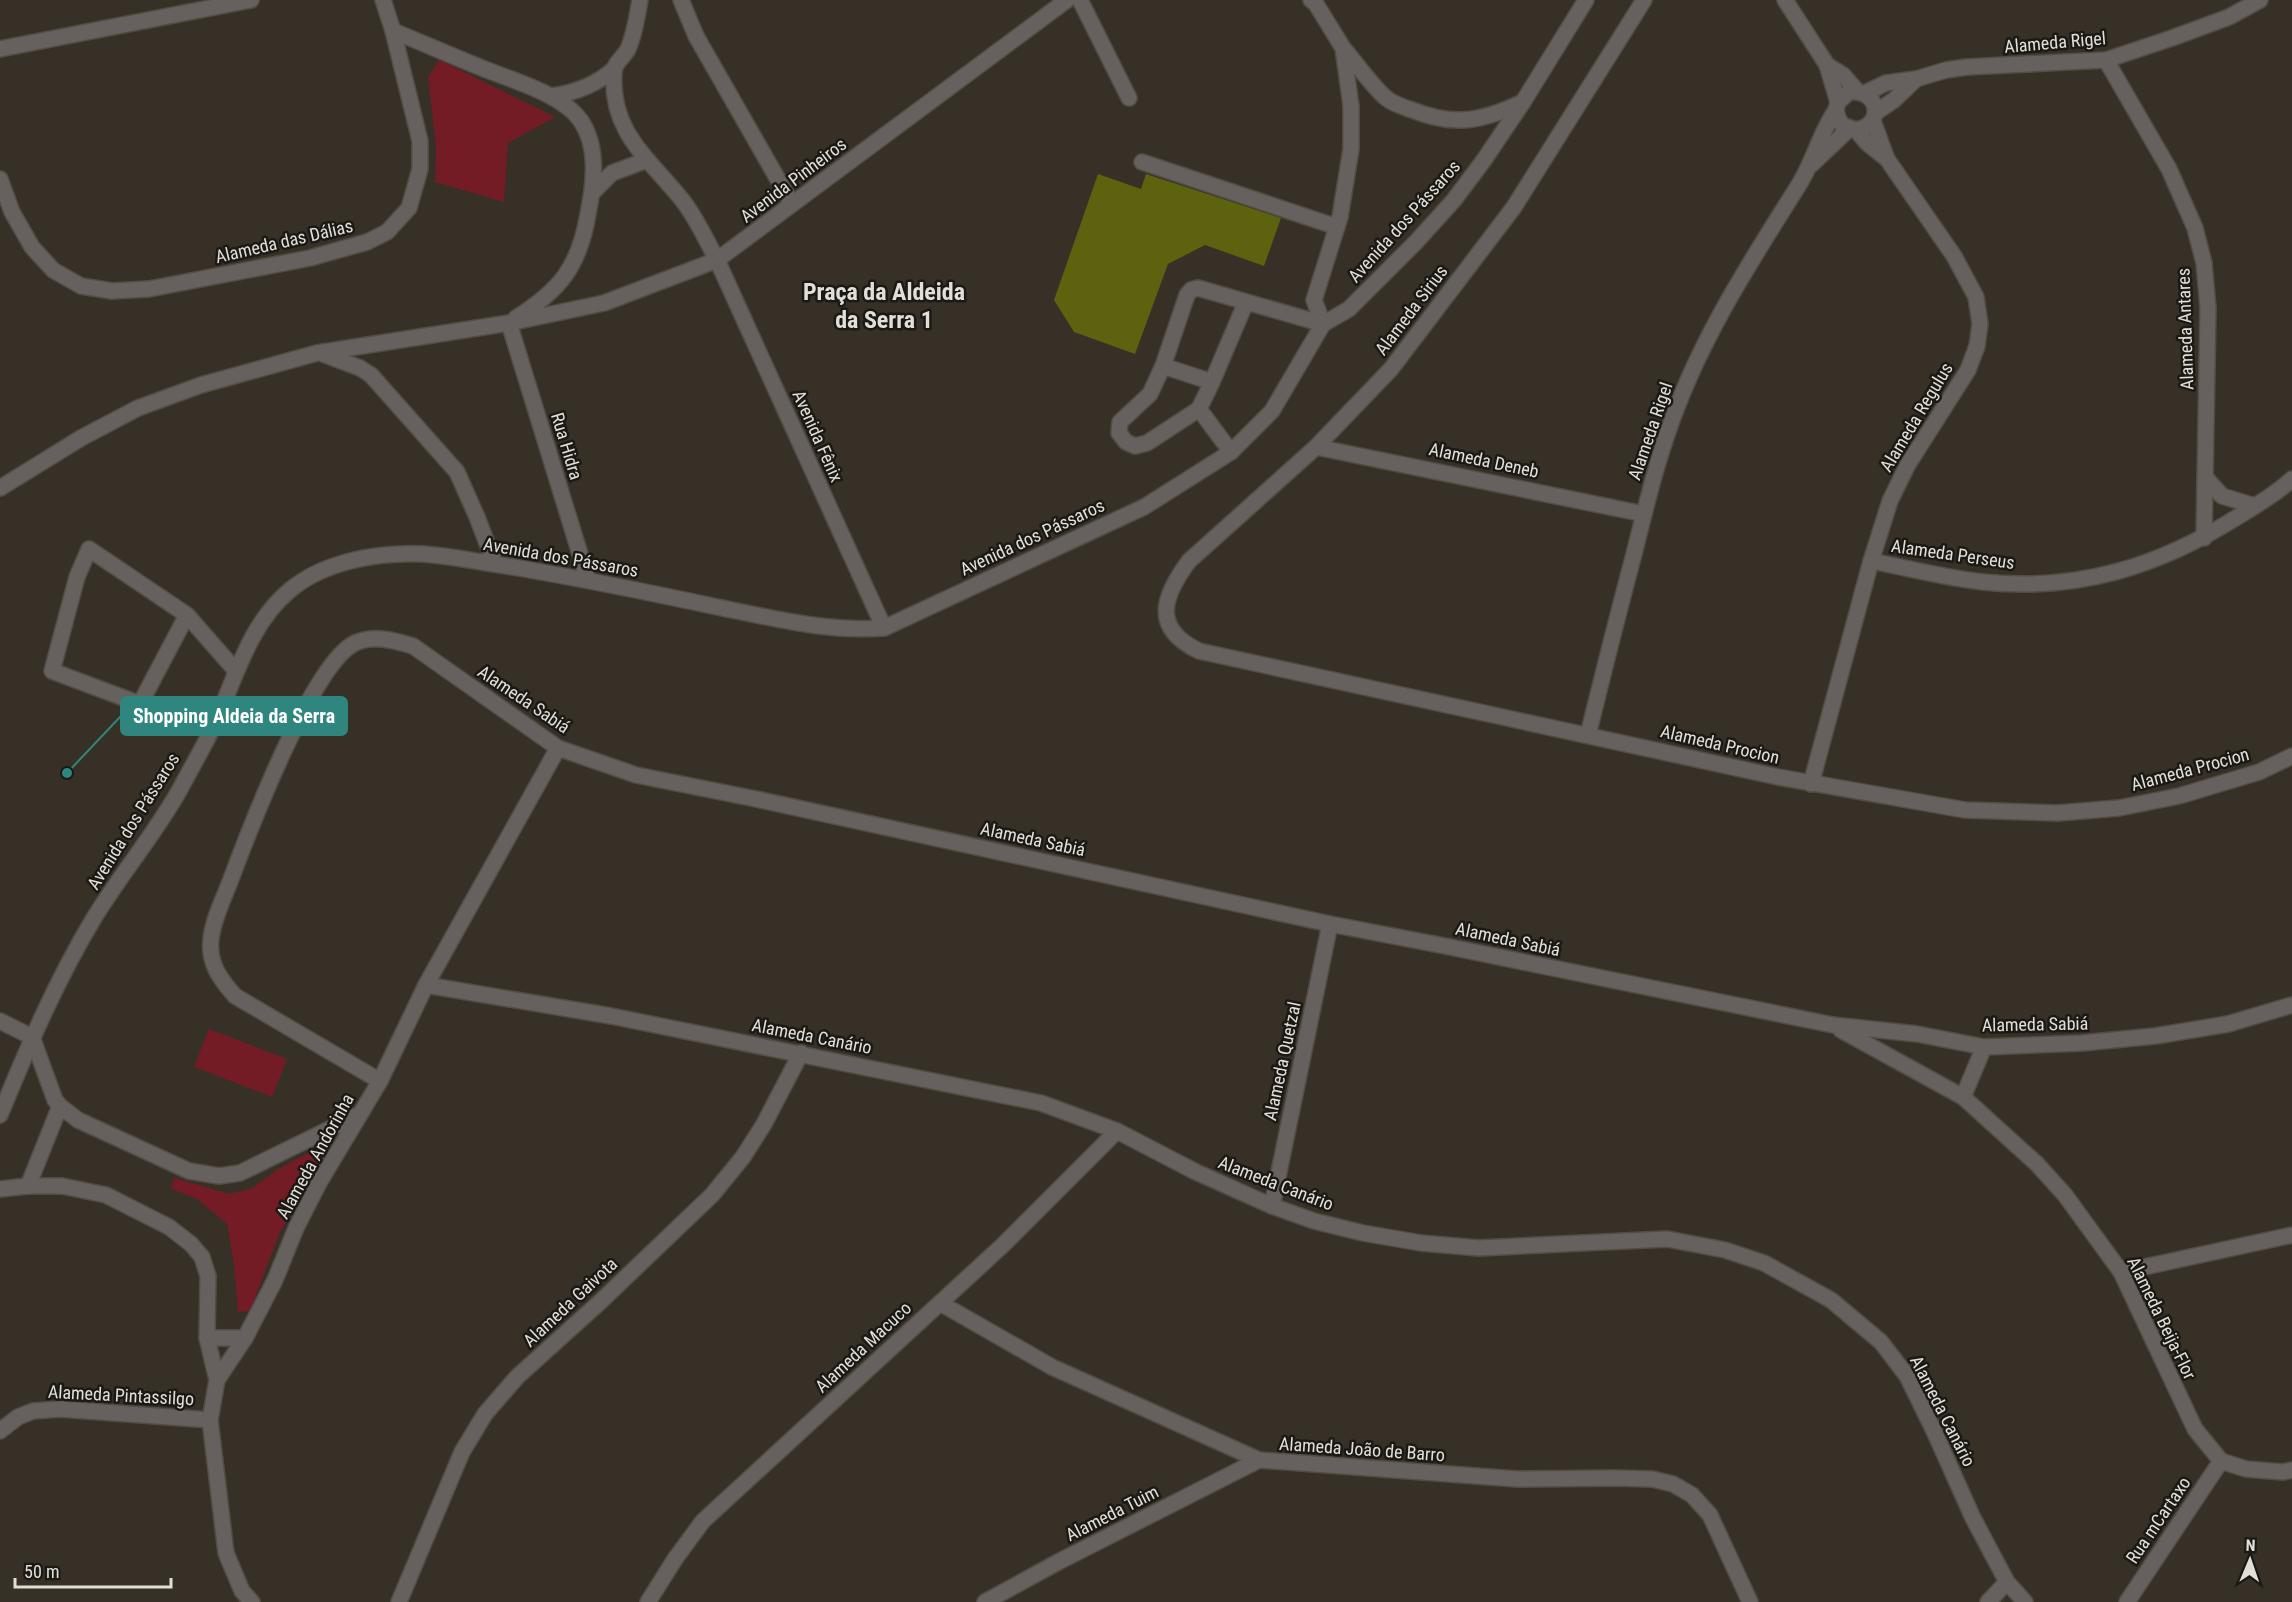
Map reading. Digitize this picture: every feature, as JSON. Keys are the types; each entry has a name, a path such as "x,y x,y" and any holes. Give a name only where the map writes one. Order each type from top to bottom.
{"street":[{"path":"0,48 250,0"},
{"name":"Alameda das Dálias","path":"0,179 12,212 32,247 53,270 81,286 112,291 149,289 310,258 367,242 387,232 409,208 420,170 420,141 393,31 383,0"},
{"path":"551,96 572,94 605,77 614,69 628,49 639,0"},
{"path":"681,0 696,36 792,204"},
{"name":"Avenida Pinheiros","path":"508,323 604,303 717,260 1067,0"},
{"path":"1080,0 1129,98"},
{"path":"1311,0 1316,4 1343,48 1386,98 1426,115 1446,120 1470,121 1497,114 1523,102"},
{"name":"Avenida dos Pássaros","path":"0,1115 32,1037 60,979 95,916 177,795 215,722 242,656 266,615 290,590 319,572 353,560 387,555 423,554 588,580 810,626 851,630 884,628 1144,507 1231,452 1272,411 1323,324 1349,309 1454,200 1523,102 1586,0"},
{"name":"Alameda Sirius","path":"1165,607 1174,581 1189,561 1316,447 1391,369 1514,207 1644,0"},
{"path":"1785,0 1827,64 1842,125 1852,130 1868,126 1874,117 1871,98 1827,64"},
{"name":"Alameda Rigel","path":"1861,92 1886,83 1916,79 1946,70 1967,67 2106,60 2219,20 2260,0"},
{"path":"0,488 81,438 138,408 201,385 317,352 508,323 543,301 561,282 576,260 586,230 593,192 594,168 590,140 581,120 551,96 393,31"},
{"path":"1142,162 1338,222 1351,148 1351,106 1343,48"},
{"name":"Alameda Antares","path":"2106,60 2169,169 2195,228 2204,263 2208,308 2204,538"},
{"name":"Avenida Fênix","path":"614,69 614,94 619,115 628,136 694,217 717,260 884,628"},
{"name":"Alameda Rigel","path":"1874,117 1916,79"},
{"path":"1837,106 1849,92 1861,92"},
{"name":"Alameda Rigel","path":"1588,735 1655,469 1679,402 1697,360 1781,211 1810,165 1817,144 1837,106"},
{"name":"Alameda Regulus","path":"1874,117 1887,159"},
{"name":"Alameda Rigel","path":"1810,165 1852,130"},
{"name":"Alameda Regulus","path":"1810,784 1871,561 1890,501 1906,466 1968,370 1977,346 1980,324 1980,310 1976,297 1954,256 1887,159 1852,130"},
{"path":"593,192 612,173 647,160"},
{"name":"Avenida dos Pássaros","path":"1323,324 1314,300 1338,222"},
{"path":"1246,302 1199,408 1147,442 1135,446 1126,442 1119,433 1120,422 1150,394 1163,366 1187,295 1191,290 1198,288 1323,324"},
{"name":"Rua Hidra","path":"508,323 588,580"},
{"path":"317,352 350,363 371,375 457,472 495,564"},
{"path":"1163,366 1212,382"},
{"path":"1199,408 1231,452"},
{"name":"Alameda Deneb","path":"1316,447 1644,514"},
{"path":"2205,477 2222,496 2255,506"},
{"name":"Alameda Perseus","path":"1871,561 1983,582 2053,583 2102,576 2174,553 2204,538 2279,491 2292,480"},
{"path":"187,615 140,704 52,671 77,578 89,549 187,615 236,670"},
{"name":"Alameda Procion","path":"1165,607 1166,619 1172,631 1185,644 1199,651 1810,784 1965,810 2058,813 2119,808 2179,796 2259,772 2292,756"},
{"name":"Alameda Sabiá","path":"380,1081 235,996 218,978 211,959 211,939 217,916 256,812 311,697 342,652 356,643 373,638 413,646 558,748 636,775 1330,924 1833,1025 1917,1034 1984,1047 2082,1043 2156,1036 2228,1024 2292,1005"},
{"name":"Alameda Andorinha","path":"252,1602 242,1591 226,1553 210,1420 218,1380 245,1338 275,1280 296,1228 319,1183 380,1081 426,986 558,748"},
{"name":"Alameda Quetzal","path":"1272,1206 1330,924"},
{"name":"Alameda Canário","path":"426,986 610,1016 1041,1103 1117,1131 1196,1172 1272,1206 1314,1221 1420,1243 1479,1248 1667,1239 1725,1250 1764,1263 1831,1299 1881,1342 1907,1376 1973,1518 2007,1582 2025,1602"},
{"path":"0,1021 32,1037 49,1087 60,1106 78,1120 189,1171 219,1176 240,1173 361,1113"},
{"name":"Alameda Beija-Flor","path":"1833,1025 1963,1097 2044,1172 2065,1195 2121,1272 2195,1429 2221,1461"},
{"path":"1963,1097 1984,1047"},
{"name":"Alameda Gaivota","path":"399,1602 462,1452 485,1414 517,1377 600,1302 712,1195 743,1157 764,1124 801,1053"},
{"path":"28,1186 60,1106"},
{"name":"Alameda Macuco","path":"648,1602 675,1558 703,1521 1003,1245 1117,1131"},
{"path":"0,1189 62,1186 106,1195 169,1227 191,1244 202,1257 208,1276 207,1338 218,1380"},
{"path":"2121,1272 2292,1235"},
{"name":"Alameda João de Barro","path":"940,1303 1052,1367 1258,1460 1517,1479 1652,1479 1673,1484 1692,1495 1710,1515 1750,1602"},
{"path":"207,1338 245,1338"},
{"name":"Alameda Pintassilgo","path":"0,1431 18,1417 33,1411 60,1409 210,1420"},
{"name":"Alameda Tuim","path":"985,1602 1258,1460"},
{"path":"2221,1461 2246,1469 2283,1472 2292,1470"},
{"name":"Rua mCartaxo","path":"2127,1602 2221,1461"},
{"path":"1988,1602 2007,1582"}],"shaded area":[{"path":"440,60 555,117 508,143 504,202 435,182 436,146 428,77"},
{"path":"209,1029 287,1059 272,1097 194,1067"},
{"path":"310,1152 320,1161 279,1234 250,1311 238,1312 234,1265 227,1224 197,1199 170,1188 175,1178 229,1194 253,1188 278,1169"}],"building":[{"path":"1098,174 1141,189 1146,174 1281,218 1264,266 1205,245 1168,264 1135,354 1074,332 1054,300"}],"place":[{"name":"Shopping Aldeia da Serra","path":"67,773"}],"district":[{"name":"Praça da Aldeida da Serra 1","path":"884,306"}]}
